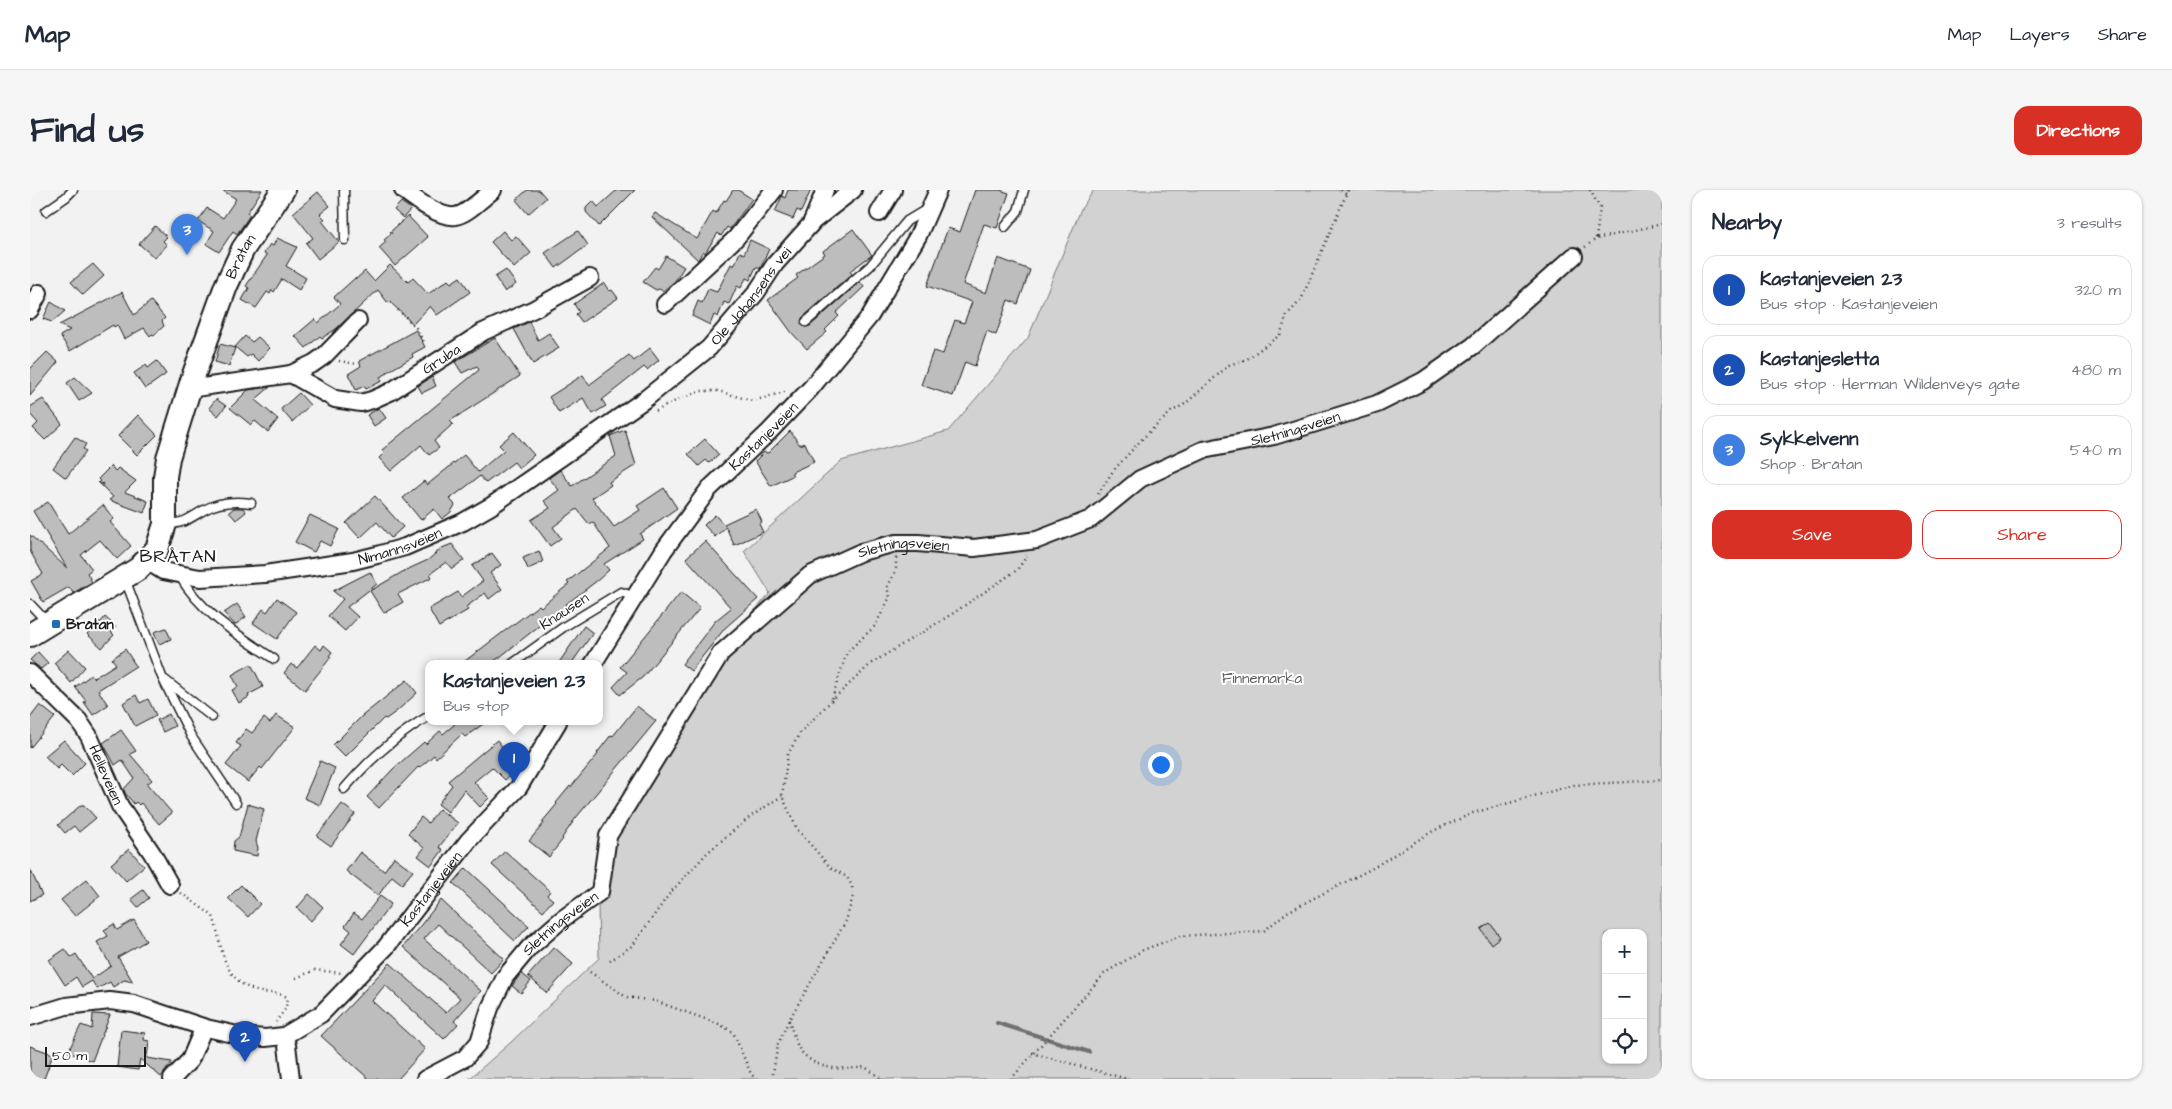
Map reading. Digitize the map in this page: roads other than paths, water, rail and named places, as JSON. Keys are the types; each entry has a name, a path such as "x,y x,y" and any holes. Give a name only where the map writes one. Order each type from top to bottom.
{"main road":[{"name":"Bråtan","path":"39,629 124,578 148,561 157,549 162,539 165,524 168,458 226,286 242,249 283,190"}],"street":[{"path":"403,190 428,207 454,216 468,210 493,190"},
{"path":"665,304 736,238 774,190"},
{"name":"Ole Johansens vei","path":"810,224 825,190"},
{"name":"Ole Johansens vei","path":"687,365 709,348 756,293 775,264 810,224 853,190"},
{"path":"879,213 893,190"},
{"name":"Kastanjeveien","path":"596,660 664,550 709,489 810,390 870,316 918,236 938,190"},
{"name":"Sletningsveien","path":"425,1079 465,1058 479,1042 490,1008 505,977 529,948 562,920 600,892 608,836 721,653 810,575 861,552 896,543 974,548 1037,540 1091,519 1140,479 1203,450 1274,436 1378,404 1423,381 1473,346 1574,256"},
{"name":"Gruba","path":"290,374 335,399 348,403 366,402 390,392 483,332 534,309 590,278"},
{"path":"30,310 39,293"},
{"path":"190,389 290,374 314,363 324,356 358,321"},
{"name":"Nimannsveien","path":"148,561 163,571 200,578 266,574 377,555 420,540 463,522 491,506 644,400 687,365"},
{"name":"Helleveien","path":"30,673 69,711 89,736 120,806 152,853 170,885"},
{"name":"Kastanjeveien","path":"280,1037 321,1014 386,947 469,840 519,787 556,725"},
{"path":"30,1017 66,1006 110,1001 134,1004 204,1027 242,1036 280,1037 287,1045 291,1079"},
{"path":"172,1079 190,1060 204,1027"}],"lane":[{"path":"46,211 66,198 73,190"},
{"path":"344,190 345,240"},
{"path":"1005,227 1018,211 1024,190"},
{"path":"806,322 870,266 907,221 931,206"},
{"path":"165,524 182,523 212,506 236,501 251,503"},
{"path":"180,575 191,593 214,618 274,659"},
{"path":"124,578 162,677 190,736 236,803"},
{"name":"Knausen","path":"517,660 564,626 621,592 635,597"},
{"name":"Bråtan","path":"30,604 39,629"},
{"path":"162,677 212,717"},
{"path":"344,789 384,747 425,719"}],"waterway":[{"path":"997,1023 1089,1052"}],"place":[{"name":"Sykkelvenn","path":"187,255"},
{"name":"Bråtan","path":"56,624"},
{"name":"Kastanjeveien 23","path":"514,783"},
{"name":"Kastanjesletta","path":"245,1062"}],"district":[{"name":"BRÅTAN","path":"178,556"}],"park label":[{"name":"Finnemarka","path":"1262,678"}]}
